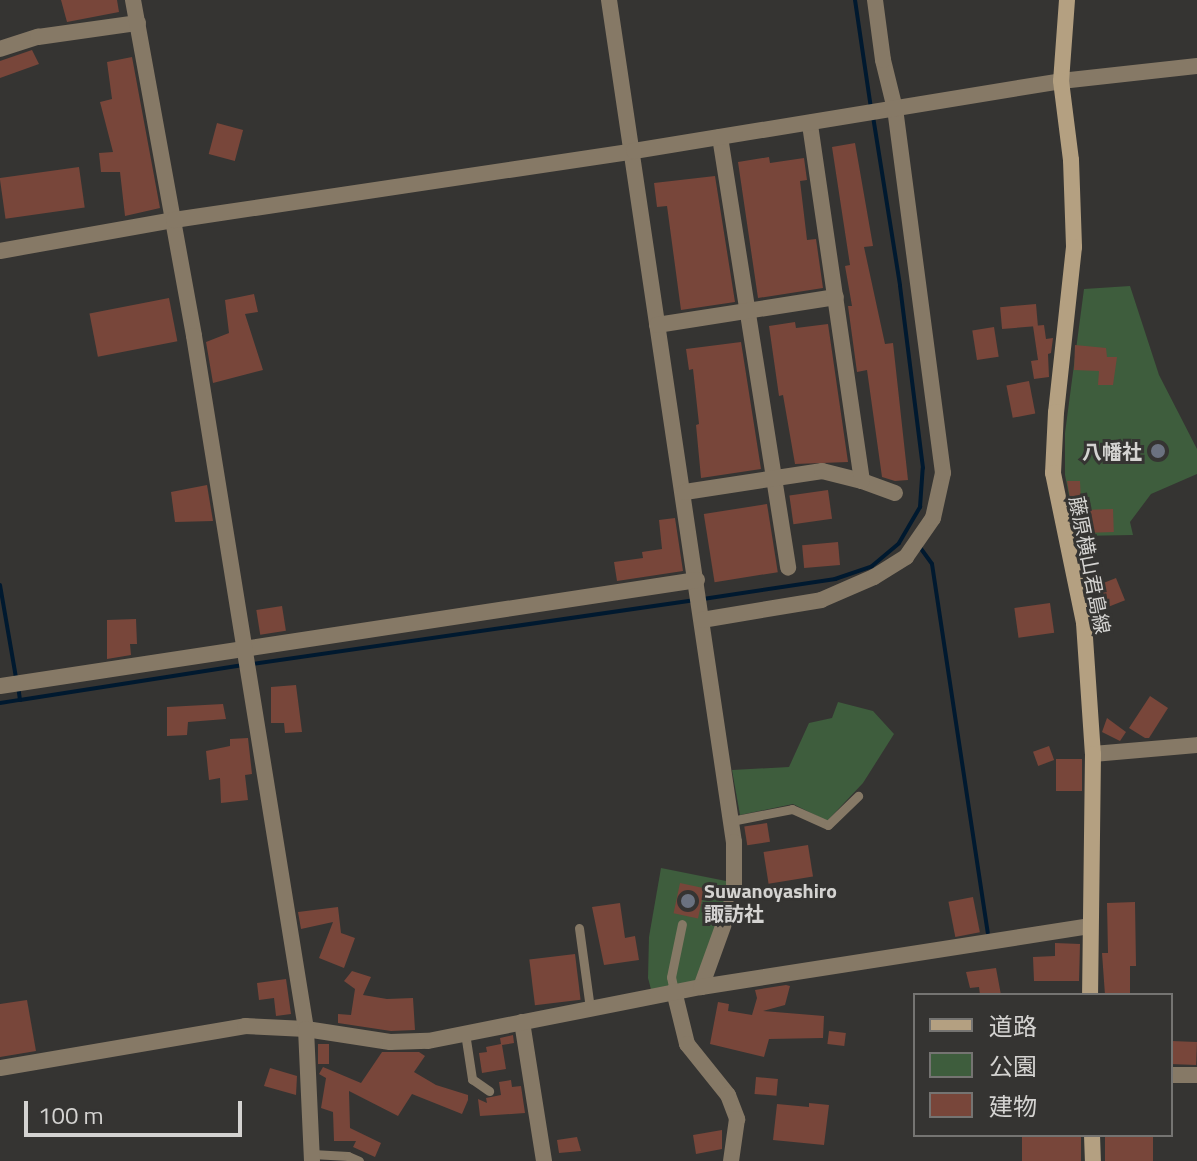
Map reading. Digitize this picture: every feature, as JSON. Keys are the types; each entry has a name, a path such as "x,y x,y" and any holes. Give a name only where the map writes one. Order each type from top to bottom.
{"main road":[{"name":"藤原横山君島線","path":"1067,0 1061,81 1071,160 1074,247 1056,412 1053,473 1084,623 1093,754 1090,993"},
{"path":"1092,1137 1093,1161"}],"street":[{"path":"133,0 174,220 306,1029 312,1157"},
{"path":"609,0 685,492 731,821 734,896 701,987"},
{"path":"702,620 821,600 874,577 906,557 933,518 943,473 895,109 883,60 875,0"},
{"path":"0,49 38,37 138,23"},
{"path":"0,251 174,220 634,151 1061,81 1197,66"},
{"path":"810,123 862,481"},
{"path":"720,137 788,568"},
{"path":"657,325 836,297"},
{"path":"685,492 822,471 895,493"},
{"path":"0,686 697,584"},
{"path":"1093,754 1197,745"},
{"path":"0,1068 245,1026 306,1029 390,1042 428,1041 674,991 1089,926"},
{"path":"674,991 687,1044 728,1095 737,1119 731,1161"},
{"path":"522,1022 544,1161"},
{"path":"1173,1075 1197,1075"}],"lane":[{"path":"731,821 792,809 828,825 858,796"},
{"path":"674,991 671,977 682,924"},
{"path":"579,928 590,1008"},
{"path":"465,1033 472,1079 489,1091"},
{"path":"312,1157 348,1156 359,1161"}],"green space":[{"path":"1130,286 1159,375 1197,449 1197,474 1151,494 1130,522 1133,535 1077,536 1065,475 1065,433 1084,289"},
{"path":"838,702 873,711 894,734 863,783 827,821 793,804 740,815 732,770 789,767 809,723 832,718"},
{"path":"661,868 731,882 699,985 652,993 648,978 649,937"}],"building":[{"path":"61,0 117,0 119,12 67,22"},
{"path":"32,50 39,64 0,78 0,61"},
{"path":"132,57 160,208 125,216 120,172 101,172 99,153 113,152 100,102 112,99 107,62"},
{"path":"217,123 243,130 235,161 209,154"},
{"path":"855,143 873,246 864,247 885,344 893,343 908,480 895,481 882,477 867,370 857,372 848,306 852,306 845,266 850,265 832,147"},
{"path":"769,157 770,163 804,158 807,180 800,181 807,240 816,239 823,288 758,298 738,162"},
{"path":"79,167 85,208 5,219 0,178"},
{"path":"715,176 735,302 681,310 667,206 657,207 654,183"},
{"path":"254,294 258,312 245,314 263,370 213,383 206,342 229,333 225,300"},
{"path":"169,298 177,341 98,357 89,313"},
{"path":"1036,304 1038,326 1002,329 1000,307"},
{"path":"795,322 796,328 828,324 848,462 795,464 783,395 779,396 769,326"},
{"path":"1044,325 1046,339 1053,338 1051,353 1048,354 1049,377 1034,379 1031,361 1038,360 1033,326"},
{"path":"994,327 999,357 977,360 972,330"},
{"path":"741,342 761,469 701,478 693,369 689,370 686,349"},
{"path":"1075,345 1106,348 1107,357 1117,357 1113,385 1098,385 1099,371 1074,370"},
{"path":"1029,381 1035,413 1013,418 1006,385"},
{"path":"1067,481 1080,481 1081,503 1071,504"},
{"path":"207,485 213,521 175,522 171,492"},
{"path":"828,490 832,519 793,524 789,495"},
{"path":"767,504 778,572 715,582 704,514"},
{"path":"1113,509 1114,532 1084,533 1083,510"},
{"path":"675,518 683,571 617,581 614,562 643,558 642,552 662,549 659,520"},
{"path":"838,542 840,565 804,568 802,545"},
{"path":"1116,578 1125,600 1107,607 1098,585"},
{"path":"1050,603 1054,633 1019,638 1014,608"},
{"path":"282,606 286,631 260,635 256,610"},
{"path":"136,619 137,644 130,644 131,655 107,659 107,620"},
{"path":"296,685 302,732 285,733 284,723 271,723 271,687"},
{"path":"1150,696 1168,708 1149,738 1145,738 1129,728"},
{"path":"223,704 226,719 188,722 187,735 167,736 167,707"},
{"path":"1107,718 1126,732 1120,741 1102,732"},
{"path":"248,738 252,774 245,775 248,800 221,803 220,778 209,780 206,751 230,746 230,739"},
{"path":"1049,746 1054,760 1038,766 1033,752"},
{"path":"1056,759 1082,759 1082,791 1056,791"},
{"path":"767,823 770,842 747,845 744,827"},
{"path":"808,845 813,877 769,884 764,852"},
{"name":"Suwanoyashiro 諏訪社","path":"680,883 704,888 698,919 674,913"},
{"path":"973,897 980,932 955,937 948,902"},
{"path":"1135,902 1136,966 1130,966 1130,993 1105,993 1102,953 1108,953 1107,903"},
{"path":"620,903 625,938 635,936 639,960 604,965 592,907"},
{"path":"338,907 341,933 355,938 344,968 319,958 333,922 301,929 298,912"},
{"path":"1055,943 1080,944 1079,981 1034,981 1033,957 1055,956"},
{"path":"575,954 581,1000 535,1005 529,960"},
{"path":"996,968 1001,993 980,993 979,987 970,988 966,972"},
{"path":"352,971 371,977 363,995 387,999 413,998 415,1030 391,1031 338,1023 338,1014 351,1015 355,989 344,981"},
{"path":"286,979 291,1014 276,1016 274,998 259,1000 257,983"},
{"path":"790,986 785,1005 763,1011 824,1016 823,1038 769,1039 764,1057 710,1044 718,1002 729,1004 728,1011 752,1015 757,998 755,990"},
{"path":"27,1000 36,1051 0,1057 0,1004"},
{"path":"829,1031 846,1033 844,1046 827,1044"},
{"path":"513,1035 514,1043 502,1045 506,1069 482,1073 479,1053 487,1052 486,1047 501,1044 500,1038"},
{"path":"1173,1041 1197,1042 1196,1065 1173,1064"},
{"path":"318,1044 329,1044 329,1064 318,1064"},
{"path":"382,1052 419,1052 425,1056 414,1072 436,1085 468,1095 468,1100 462,1114 412,1094 398,1116 349,1091 350,1128 381,1143 375,1157 353,1147 356,1141 334,1141 333,1112 321,1108 326,1078 319,1074 323,1067 361,1083"},
{"path":"270,1068 297,1076 296,1095 264,1086"},
{"path":"756,1077 778,1079 776,1096 755,1094"},
{"path":"511,1080 512,1087 521,1086 525,1113 480,1116 478,1099 487,1103 486,1098 501,1095 499,1082"},
{"path":"809,1103 829,1105 824,1145 773,1140 777,1104 809,1107"},
{"path":"722,1130 722,1149 696,1154 693,1135"},
{"path":"577,1137 581,1151 559,1153 557,1140"},
{"path":"1022,1137 1081,1137 1081,1161 1022,1161"},
{"path":"1105,1137 1153,1137 1153,1161 1105,1161"}],"waterway":[{"path":"855,0 871,108"},
{"path":"703,599 835,579 872,566 899,543 920,507 923,468 900,285 873,117"},
{"path":"919,546 932,564 988,933"},
{"path":"0,585 16,678"},
{"path":"252,664 695,600"},
{"path":"20,700 243,665"},
{"path":"0,703 20,700 18,686"}],"place":[{"name":"八幡社","path":"1158,451"},
{"name":"Suwanoyashiro 諏訪社","path":"688,901"}]}
